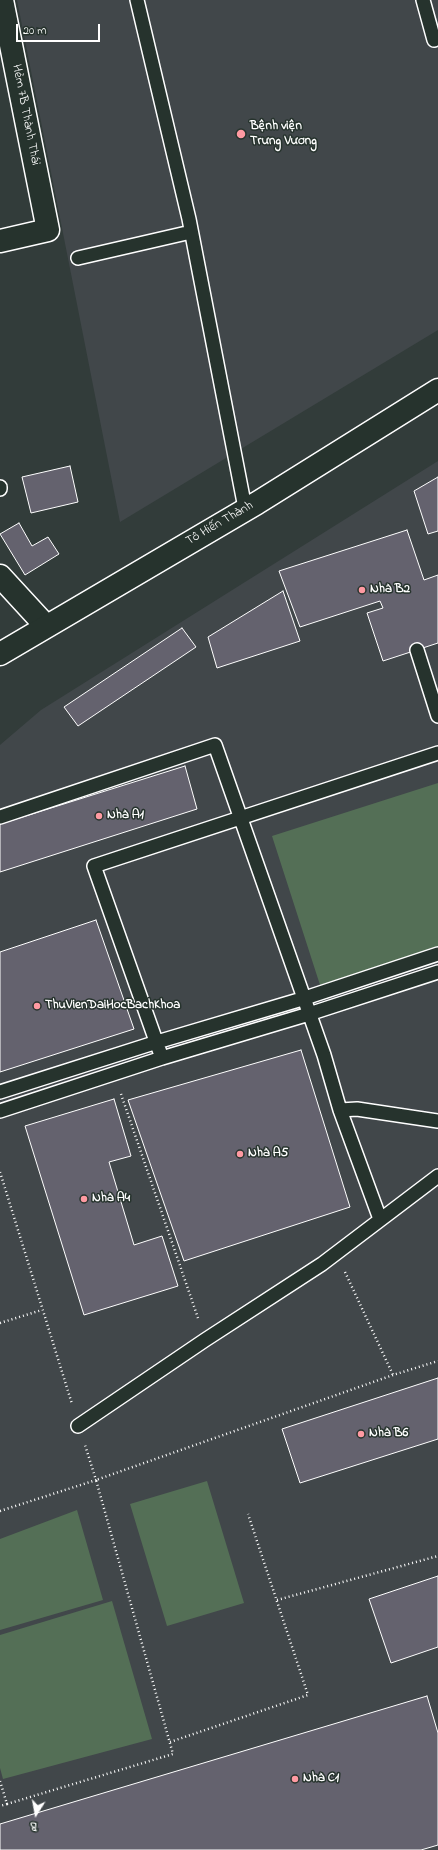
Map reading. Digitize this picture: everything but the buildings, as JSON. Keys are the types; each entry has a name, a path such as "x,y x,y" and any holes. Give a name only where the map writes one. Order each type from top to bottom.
{"main road":[{"name":"Hẻm 7B Thành Thái","path":"0,241 48,230 2,0"},
{"name":"Tô Hiến Thành","path":"0,654 245,508 257,503 438,390"},
{"path":"0,576 46,626"}],"lane":[{"path":"137,0 191,232 245,508"},
{"path":"423,0 434,40"},
{"path":"78,258 191,232"},
{"path":"417,650 438,716"},
{"path":"0,817 215,745 241,817 302,999 309,1014 340,1110 380,1219"},
{"path":"162,1058 94,866 438,753"},
{"path":"0,1092 157,1042 302,999 438,954"},
{"path":"0,1111 162,1058 309,1014 438,972"},
{"path":"340,1110 357,1109 438,1121"},
{"path":"78,1426 205,1340 322,1264 438,1176"}],"path":[{"path":"113,1074 172,1240 205,1340"},
{"path":"0,1172 96,1480 174,1754 0,1806"},
{"path":"336,1253 393,1375"},
{"path":"0,1323 42,1310"},
{"path":"0,1511 96,1480 438,1360"},
{"path":"170,1742 308,1695 248,1514"},
{"path":"277,1600 438,1556"},
{"path":"0,1781 7,1804"}],"shaded area":[{"name":"Bệnh viện Trưng Vương","path":"17,0 438,0 438,330 120,522"},
{"path":"438,461 438,1850 0,1850 0,745 41,710"}],"green space":[{"path":"438,783 438,947 320,985 272,836"},
{"path":"207,1481 244,1603 167,1626 130,1504"},
{"path":"77,1510 103,1600 0,1630 0,1539"},
{"path":"112,1601 152,1739 3,1779 0,1768 0,1635"}],"place":[{"name":"Bệnh viện Trưng Vương","path":"241,134"},
{"name":"Nhà B2","path":"362,590"},
{"name":"Nhà A1","path":"99,816"},
{"name":"ThuVienDaiHocBachKhoa","path":"37,1006"},
{"name":"Nhà A5","path":"240,1154"},
{"name":"Nhà A4","path":"84,1199"},
{"name":"Nhà B6","path":"361,1434"},
{"name":"Nhà C1","path":"295,1779"}]}
